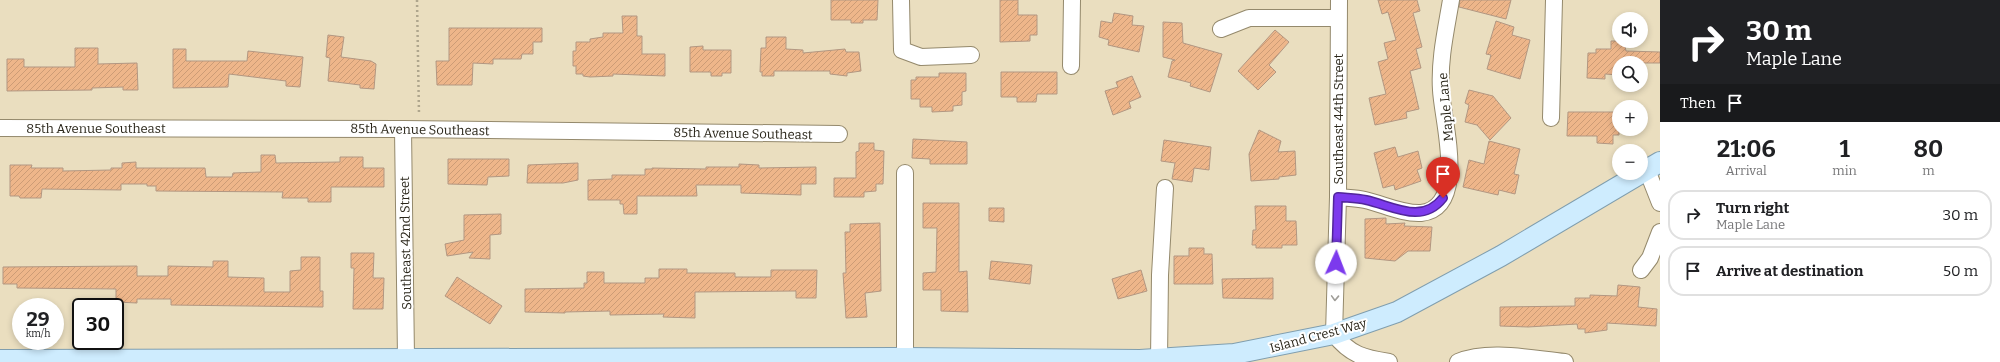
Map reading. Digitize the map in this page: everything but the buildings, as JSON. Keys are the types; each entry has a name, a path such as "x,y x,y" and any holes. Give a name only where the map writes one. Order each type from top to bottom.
{"main road":[{"name":"Island Crest Way","path":"0,360 344,360 406,358 788,360 905,358 1002,360 1159,360 1234,358 1334,334 1396,312 1433,294 1653,166"}],"street":[{"path":"901,0 902,50 921,57 971,55"},
{"path":"1071,66 1072,0"},
{"name":"Southeast 44th Street","path":"1334,334 1338,197 1339,0"},
{"name":"Maple Lane","path":"1338,197 1365,200 1400,210 1421,213 1430,211 1443,198 1448,188 1450,169 1440,91 1442,52 1451,0"},
{"path":"1551,118 1554,0"},
{"path":"1221,29 1249,18 1339,18"},
{"name":"85th Avenue Southeast","path":"0,128 404,128 839,134"},
{"name":"Southeast 42nd Street","path":"404,128 406,358"},
{"path":"1653,166 1660,203"},
{"path":"905,173 905,358"},
{"path":"1159,360 1160,276 1165,188"},
{"path":"1641,270 1650,258 1660,232"},
{"path":"1334,334 1343,346 1359,356 1389,362"},
{"path":"1458,362 1468,358 1487,355 1566,362"}],"path":[{"path":"417,0 420,129"}],"route":[{"path":"1336,263 1338,197 1365,200 1400,210 1421,213 1430,211 1438,205 1443,198"}]}
